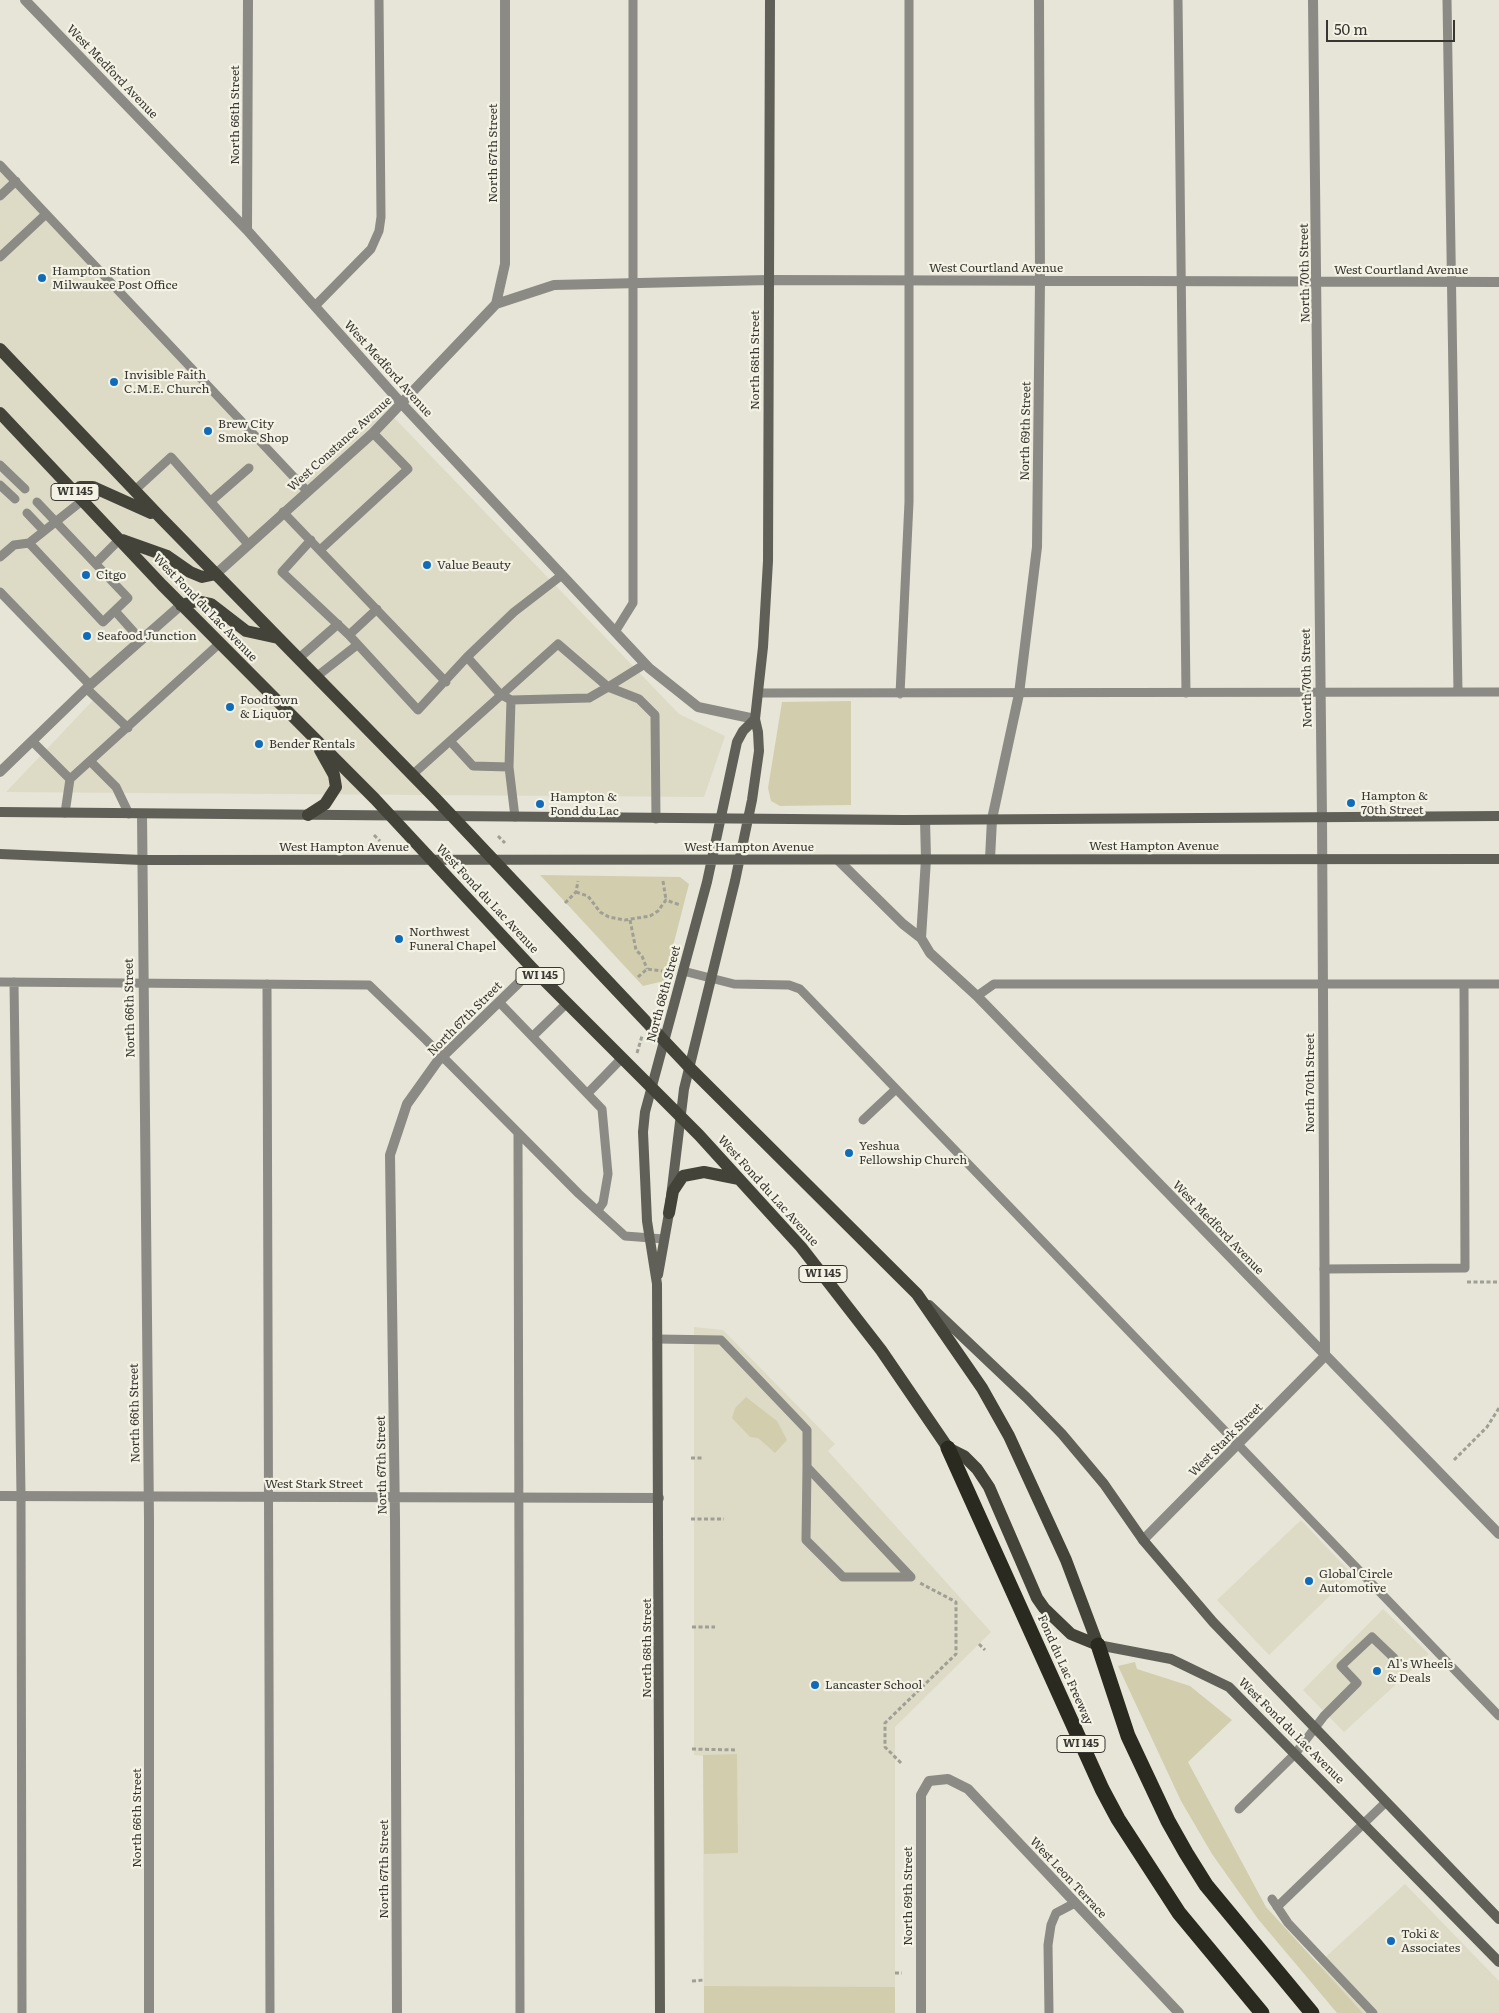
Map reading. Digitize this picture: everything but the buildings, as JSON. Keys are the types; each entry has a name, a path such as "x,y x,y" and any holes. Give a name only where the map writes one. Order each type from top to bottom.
{"highway":[{"name":"Fond du Lac Freeway","path":"948,1448 1094,1773 1118,1819 1179,1913 1262,2013"},
{"path":"1098,1645 1128,1736 1168,1821 1186,1853 1206,1885 1312,2013"}],"main road":[{"name":"West Fond du Lac Avenue","path":"0,348 160,517 412,775 689,1067 917,1294 982,1388 1009,1436 1062,1552 1098,1645"},
{"name":"West Fond du Lac Avenue","path":"0,414 182,605 390,816 533,969 680,1116 740,1180 801,1248 845,1302 921,1405 948,1448"},
{"path":"79,496 80,487 93,487 160,517"},
{"path":"120,539 166,556 190,572 202,577 216,574"},
{"path":"182,605 197,601 211,604 246,631 278,638"},
{"path":"308,815 326,804 336,787 334,775 315,739"},
{"path":"669,1213 673,1190 683,1176 704,1172 740,1180"},
{"path":"948,1448 964,1456 977,1469 989,1487 1037,1598 1044,1608 1071,1634 1098,1645"}],"street":[{"name":"West Medford Avenue","path":"25,0 247,230 402,404 645,664 698,707 755,720"},
{"name":"North 66th Street","path":"247,230 248,0"},
{"name":"North 67th Street","path":"496,304 505,264 505,0"},
{"name":"North 68th Street","path":"657,1284 669,1213 680,1116 689,1067 740,860 759,751 755,720 763,647 768,561 770,0"},
{"name":"North 69th Street","path":"990,858 992,819 1019,694 1037,547 1040,280 1039,0"},
{"name":"North 70th Street","path":"1313,0 1318,282 1325,1356"},
{"name":"West Courtland Avenue","path":"496,304 554,285 768,280 1499,282"},
{"name":"West Constance Avenue","path":"216,574 373,432 402,404 496,304"},
{"path":"0,772 88,687 182,605"},
{"name":"North 68th Street","path":"660,2013 657,1284 650,1239 643,1132 652,1088 711,860 737,742 743,731 755,720"},
{"path":"0,812 925,820 1499,816"},
{"name":"North 66th Street","path":"142,814 149,1497 149,2013"},
{"path":"921,938 926,859 925,820"},
{"name":"West Hampton Avenue","path":"0,854 142,860 1499,859"},
{"name":"West Medford Avenue","path":"838,860 903,924 921,938 930,952 977,996 1499,1534"},
{"name":"North 67th Street","path":"396,2013 395,1497 390,1155 407,1104 443,1057 533,969"},
{"name":"West Fond du Lac Avenue","path":"917,1294 1027,1398 1062,1434 1104,1484 1143,1540 1212,1622 1499,1919"},
{"name":"West Stark Street","path":"1143,1540 1325,1356"},
{"name":"West Stark Street","path":"0,1496 659,1498"},
{"name":"West Fond du Lac Avenue","path":"1098,1645 1171,1659 1229,1686 1499,1962"},
{"name":"West Leon Terrace","path":"929,1781 948,1779 968,1789 1179,2013"},
{"name":"North 69th Street","path":"921,2013 920,1812 922,1795 929,1781"}],"lane":[{"path":"315,306 371,249 379,231 381,217 379,0"},
{"path":"615,632 633,603 634,0"},
{"path":"900,694 909,502 909,0"},
{"path":"1178,0 1186,693"},
{"path":"1447,0 1453,282 1458,692"},
{"path":"0,164 307,491"},
{"path":"0,196 16,181"},
{"path":"0,257 46,214"},
{"path":"320,550 408,468 373,432"},
{"path":"135,490 171,458 212,501 248,544"},
{"path":"0,465 25,490"},
{"path":"212,501 249,468"},
{"path":"0,485 15,499"},
{"path":"2,553 14,545 29,543 55,522 79,496"},
{"path":"29,543 56,566 84,596 103,622 128,598 105,577 37,502"},
{"path":"284,512 446,682"},
{"path":"27,513 44,531"},
{"path":"92,562 120,539"},
{"path":"311,540 282,572 349,635 418,710 446,682 467,657 514,612 562,575"},
{"path":"0,592 128,728"},
{"path":"349,635 377,609"},
{"path":"115,611 141,640"},
{"path":"298,659 338,624"},
{"path":"65,813 70,779 91,762 220,643"},
{"path":"412,775 500,694 558,644 608,686 639,699 655,715 656,819"},
{"path":"316,677 358,645"},
{"path":"467,657 500,694 511,700 589,698 645,664"},
{"path":"758,693 1499,692"},
{"path":"511,700 509,767 515,817"},
{"path":"450,741 473,766 509,767"},
{"path":"33,742 70,779"},
{"path":"91,762 116,787 129,814"},
{"path":"683,971 734,984 789,985 800,988 1499,1716"},
{"path":"0,982 369,985 625,1236 664,1239"},
{"path":"14,982 21,1496 22,2013"},
{"path":"267,984 270,2013"},
{"path":"977,996 994,984 1499,984"},
{"path":"1324,1269 1465,1268 1464,984"},
{"path":"499,1002 602,1109 608,1174 603,1203 598,1210"},
{"path":"533,1036 567,1003"},
{"path":"588,1093 622,1058"},
{"path":"863,1120 896,1090"},
{"path":"518,1133 520,2013"},
{"path":"657,1339 721,1340 807,1430 806,1540 843,1577 911,1578"},
{"path":"807,1467 911,1578"},
{"path":"1240,1809 1296,1754 1314,1729 1357,1684 1341,1666 1372,1637 1394,1658"},
{"path":"1373,2013 1288,1923 1274,1903 1386,1802"},
{"path":"1049,2013 1048,1945 1051,1926 1056,1913 1075,1903"}],"path":[{"path":"374,835 380,841"},
{"path":"498,836 505,843"},
{"path":"565,903 576,892 578,881"},
{"path":"576,892 588,896 600,912 608,917 630,920 650,916 658,911 666,900 663,881"},
{"path":"666,900 680,905"},
{"path":"630,920 636,950 642,956 647,969"},
{"path":"638,977 647,969 662,971"},
{"path":"637,1052 643,1034"},
{"path":"1454,1460 1487,1427 1499,1408"},
{"path":"691,1458 702,1458"},
{"path":"691,1519 724,1519"},
{"path":"902,1763 885,1747 885,1723 956,1654 956,1602 911,1578"},
{"path":"692,1627 715,1628"},
{"path":"978,1644 984,1650"},
{"path":"692,1749 737,1750"},
{"path":"895,1973 902,1973"},
{"path":"692,1981 704,1980"}],"shaded area":[{"path":"0,164 297,481 380,403 679,714 725,736 704,797 6,792 98,695 0,594"},
{"path":"851,701 851,805 780,806 771,801 768,788 782,702"},
{"path":"540,875 680,877 689,884 664,981 643,986"},
{"name":"Lancaster School","path":"694,1327 723,1330 835,1444 828,1451 991,1632 895,1727 895,2013 704,2013 703,1756 694,1755"},
{"path":"746,1397 777,1421 787,1440 775,1453 758,1438 750,1437 732,1418 735,1408"},
{"path":"1301,1520 1352,1574 1269,1655 1217,1600"},
{"path":"1383,1609 1429,1654 1344,1732 1303,1690"},
{"path":"1135,1662 1137,1669 1190,1686 1232,1720 1188,1762 1266,1907 1363,2013 1337,2013 1258,1919 1212,1854 1181,1801 1118,1666"},
{"path":"737,1754 738,1853 704,1854 703,1755"},
{"path":"1405,1884 1499,1981 1499,2013 1363,2013 1317,1965"},
{"path":"704,1986 895,1987 895,2013 704,2013"}],"place":[{"name":"Hampton Station Milwaukee Post Office","path":"42,278"},
{"name":"Invisible Faith C.M.E. Church","path":"114,382"},
{"name":"Brew City Smoke Shop","path":"208,431"},
{"name":"Value Beauty","path":"427,565"},
{"name":"Citgo","path":"86,575"},
{"name":"Seafood Junction","path":"87,636"},
{"name":"Foodtown & Liquor","path":"230,707"},
{"name":"Bender Rentals","path":"259,744"},
{"name":"Hampton & 70th Street","path":"1351,803"},
{"name":"Hampton & Fond du Lac","path":"540,804"},
{"name":"Northwest Funeral Chapel","path":"399,939"},
{"name":"Yeshua Fellowship Church","path":"849,1153"},
{"name":"Global Circle Automotive","path":"1309,1581"},
{"name":"Al's Wheels & Deals","path":"1377,1671"},
{"name":"Lancaster School","path":"815,1685"},
{"name":"Toki & Associates","path":"1391,1941"}]}
